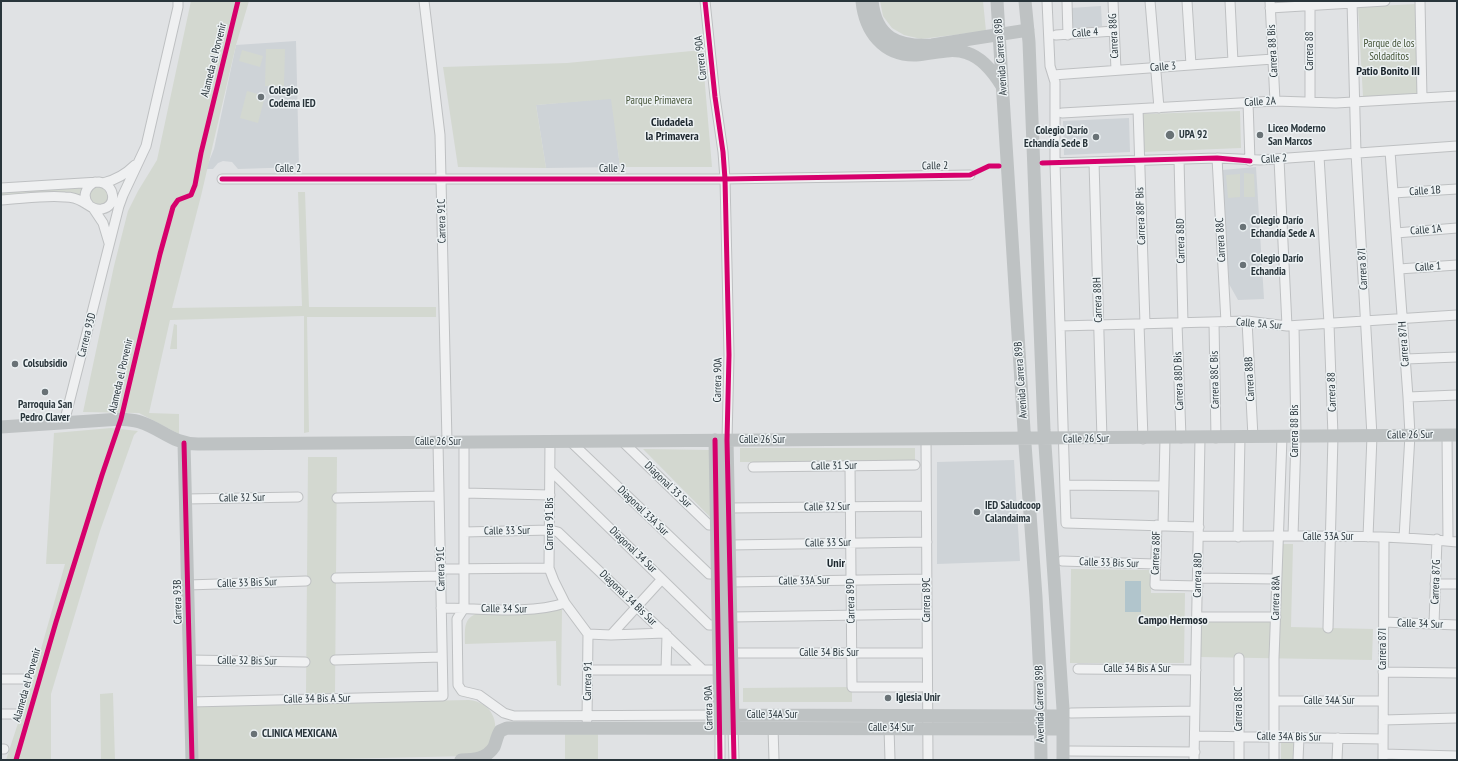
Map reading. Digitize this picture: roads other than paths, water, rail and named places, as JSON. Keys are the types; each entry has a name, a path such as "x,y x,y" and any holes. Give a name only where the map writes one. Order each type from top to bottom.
{"street":[{"path":"1,200 66,197 82,201 91,207 100,210 115,201 139,162 146,146 156,108 178,7 178,1"},
{"name":"Carrera 91C","path":"424,1 440,135 443,442 439,496 443,696"},
{"name":"Carrera 90A","path":"705,1 725,179 729,355 721,440 717,525 720,760"},
{"path":"862,1 863,14 867,25 872,33 886,47 904,54 914,55 952,51 967,53 986,65 1003,87"},
{"path":"872,1 876,18 886,34 895,41 906,44 917,46 932,45 1028,30"},
{"name":"Avenida Carrera 89B","path":"997,1 1036,597 1041,760"},
{"name":"Avenida Carrera 89B","path":"1025,1 1028,30 1045,440 1066,720 1067,755"},
{"path":"1047,1 1050,66 1055,82 1055,163 1065,485 1164,486"},
{"path":"1067,1 1068,35"},
{"name":"Carrera 88G","path":"1113,1 1116,70"},
{"path":"1150,1 1159,108"},
{"path":"1187,1 1191,65"},
{"path":"1230,1 1232,62"},
{"path":"1270,4 1385,1"},
{"path":"1420,1 1422,98"},
{"name":"Carrera 87I","path":"1352,2 1356,102 1356,153 1372,436 1368,537"},
{"name":"Carrera 88","path":"1310,3 1310,102"},
{"name":"Carrera 88 Bis","path":"1270,4 1275,101"},
{"name":"Calle 4","path":"1056,35 1114,31"},
{"name":"Calle 3","path":"1053,75 1273,59"},
{"name":"Calle 2A","path":"1062,113 1248,102 1275,101 1329,103 1457,96"},
{"path":"1248,102 1250,161"},
{"name":"Carrera 88F Bis","path":"1138,109 1143,438"},
{"name":"Calle 2","path":"1055,163 1217,158 1250,161 1457,146"},
{"name":"Carrera 87H","path":"1390,151 1406,359 1410,435 1404,538"},
{"name":"Carrera 88","path":"1319,156 1329,324 1333,436 1328,628"},
{"name":"Carrera 88C","path":"1217,158 1226,322"},
{"name":"Carrera 88D","path":"1179,159 1180,323"},
{"name":"Carrera 88 Bis","path":"1279,159 1296,437 1293,536"},
{"path":"1,188 112,181 123,175 139,162"},
{"name":"Carrera 88H","path":"1094,162 1102,439"},
{"name":"Calle 2","path":"222,179 725,179 970,176"},
{"path":"91,207 86,200 85,193 89,186 99,183"},
{"name":"Carrera 93D","path":"64,423 117,213 112,191 107,184 99,183"},
{"name":"Calle 1B","path":"1393,193 1457,189"},
{"name":"Carrera 93D","path":"91,207 103,223 109,246"},
{"name":"Calle 1A","path":"1396,233 1457,228"},
{"name":"Calle 1","path":"1399,269 1457,265"},
{"name":"Calle 5A Sur","path":"1060,326 1247,321 1290,326 1457,315"},
{"name":"Carrera 88B","path":"1247,321 1253,437"},
{"name":"Carrera 88C Bis","path":"1214,322 1216,438"},
{"name":"Carrera 88D Bis","path":"1180,323 1181,438"},
{"path":"1406,359 1457,357"},
{"path":"1408,397 1457,395"},
{"name":"Calle 26 Sur","path":"1,427 121,419 134,420 147,424 184,443 1064,440 1452,435"},
{"path":"1452,435 1452,541"},
{"path":"1238,537 1240,437"},
{"name":"Carrera 88A","path":"1274,760 1276,579 1282,437"},
{"name":"Carrera 88F","path":"1165,438 1164,486 1155,564 1155,585 1198,582"},
{"name":"Carrera 88D","path":"1195,756 1200,438"},
{"name":"Carrera 90A","path":"721,440 728,508 734,760"},
{"name":"Carrera 89C","path":"926,440 928,760"},
{"name":"Carrera 91 Bis","path":"550,441 550,568 554,581 565,603 588,634"},
{"name":"Diagonal 33A Sur","path":"570,441 709,574 717,574"},
{"name":"Diagonal 33 Sur","path":"622,441 709,524 717,525"},
{"name":"Carrera 91C","path":"458,685 457,619 464,608 464,442"},
{"name":"Carrera 93B","path":"184,443 192,760"},
{"name":"Carrera 89D","path":"850,466 852,687 920,687"},
{"name":"Calle 31 Sur","path":"753,467 914,466"},
{"name":"Diagonal 34 Sur","path":"550,470 709,625 718,625"},
{"name":"Calle 33A Sur","path":"1065,485 1066,522 1160,525 1238,537 1331,536 1452,541"},
{"path":"464,493 550,495"},
{"path":"337,498 439,496"},
{"name":"Calle 32 Sur","path":"186,500 298,497"},
{"name":"Calle 32 Sur","path":"728,508 926,506"},
{"name":"Calle 33 Sur","path":"464,532 550,530"},
{"name":"Diagonal 34 Bis Sur","path":"550,530 558,532 564,537 703,670"},
{"name":"Carrera 87I","path":"1383,757 1384,538"},
{"name":"Carrera 87G","path":"1434,624 1437,540"},
{"name":"Calle 33 Sur","path":"729,545 927,542"},
{"name":"Calle 33 Bis Sur","path":"1062,561 1155,564"},
{"path":"336,578 441,573 464,569 550,568"},
{"path":"611,635 662,579"},
{"name":"Calle 33A Sur","path":"730,582 927,579"},
{"path":"1198,582 1276,579"},
{"name":"Calle 33 Bis Sur","path":"188,585 306,581"},
{"path":"1435,584 1457,584"},
{"name":"Calle 34 Sur","path":"441,608 529,609 552,608 565,603"},
{"path":"731,617 927,614"},
{"path":"1197,617 1276,618"},
{"name":"Calle 34 Sur","path":"1384,622 1457,625"},
{"path":"588,634 666,634 666,670"},
{"name":"Carrera 91","path":"587,722 588,634"},
{"name":"Calle 34 Bis Sur","path":"732,653 927,652"},
{"path":"335,660 442,657"},
{"name":"Carrera 88C","path":"1238,760 1239,658"},
{"name":"Calle 32 Bis Sur","path":"190,660 305,662"},
{"name":"Calle 34 Bis A Sur","path":"1078,669 1196,670"},
{"path":"588,670 719,670"},
{"path":"1383,672 1457,673"},
{"path":"1,679 23,679"},
{"path":"443,685 458,685 462,691 479,695 508,715 587,722"},
{"name":"Calle 34 Bis A Sur","path":"191,702 443,696"},
{"name":"Calle 34A Sur","path":"1274,701 1383,701"},
{"name":"Calle 34 Sur","path":"720,721 733,721 773,728 889,728 928,722 1040,723 1195,711"},
{"path":"1,714 16,714"},
{"path":"1383,720 1457,718"},
{"path":"461,760 478,759 483,757 494,747 500,731 503,728 587,722 720,721"},
{"name":"Calle 34A Sur","path":"733,721 928,722"},
{"path":"773,728 774,760"},
{"path":"889,728 890,760"},
{"name":"Calle 34A Bis Sur","path":"1195,736 1383,739"},
{"path":"1298,760 1299,738"},
{"path":"1337,760 1338,738"},
{"path":"1067,755 1195,756"},
{"path":"1383,757 1457,756"}],"place":[{"name":"Colegio Codema IED","path":"261,97"},
{"name":"UPA 92","path":"1170,135"},
{"name":"Liceo Moderno San Marcos","path":"1260,135"},
{"name":"Colegio Darío Echandía Sede B","path":"1096,137"},
{"name":"Colegio Darío Echandía Sede A","path":"1243,227"},
{"name":"Colegio Darío Echandia","path":"1243,265"},
{"name":"Colsubsidio","path":"15,364"},
{"name":"Parroquia San Pedro Claver","path":"45,392"},
{"name":"IED Saludcoop Calandaima","path":"977,512"},
{"name":"Iglesia Unir","path":"888,698"},
{"name":"CLINICA MEXICANA","path":"254,734"}],"district":[{"name":"Patio Bonito III","path":"1388,72"},
{"name":"Ciudadela la Primavera","path":"672,130"},
{"name":"Unir","path":"836,564"},
{"name":"Campo Hermoso","path":"1173,621"}],"park label":[{"name":"Parque de los Soldaditos","path":"1389,50"},
{"name":"Parque Primavera","path":"659,101"}]}
